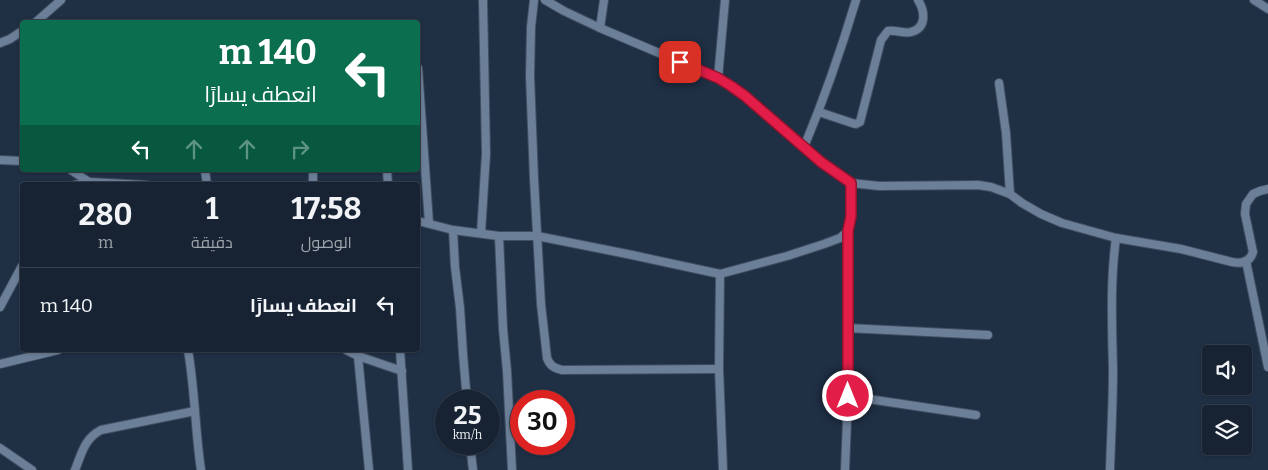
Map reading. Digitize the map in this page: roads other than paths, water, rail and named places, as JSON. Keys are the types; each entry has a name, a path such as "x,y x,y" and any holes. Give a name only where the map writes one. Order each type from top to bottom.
{"street":[{"path":"38,20 61,0"},
{"path":"481,233 486,154 482,0"},
{"path":"534,0 531,27 530,76 534,179 541,304 550,365 562,370 719,369"},
{"path":"545,0 600,28 718,78 745,96 821,162 851,183 878,186 978,185 990,187 1010,194 1041,214 1062,223 1116,238 1239,263 1246,262 1252,258 1253,252 1245,214 1246,204 1253,194 1268,190"},
{"path":"600,28 604,0"},
{"path":"718,78 725,0"},
{"path":"804,147 847,32 856,0"},
{"path":"818,112 852,124 860,122 881,40 888,31 894,30 910,33 918,29 923,22 924,11 918,0"},
{"path":"1254,0 1268,9"},
{"path":"0,43 10,40 20,32"},
{"path":"999,83 1006,133 1010,194"},
{"path":"420,96 429,223"},
{"path":"0,160 20,161"},
{"path":"74,172 89,182"},
{"path":"846,470 847,328 849,307 848,231 851,216 851,183"},
{"path":"420,221 453,230 499,236 537,236 720,274 815,247 840,238 848,231"},
{"path":"453,230 466,390"},
{"path":"499,236 502,329 507,371 512,470"},
{"path":"1110,470 1113,375 1111,291 1116,238"},
{"path":"1246,262 1268,367"},
{"path":"0,307 20,270"},
{"path":"720,274 719,369 723,470"},
{"path":"847,328 988,335"},
{"path":"0,364 50,352"},
{"path":"188,352 194,392 200,470"},
{"path":"350,352 402,371"},
{"path":"400,352 408,470"},
{"path":"358,356 369,470"},
{"path":"848,396 976,415"},
{"path":"75,470 85,445 93,435 101,430 194,411"},
{"path":"0,448 32,470"},
{"path":"471,455 473,470"}]}
